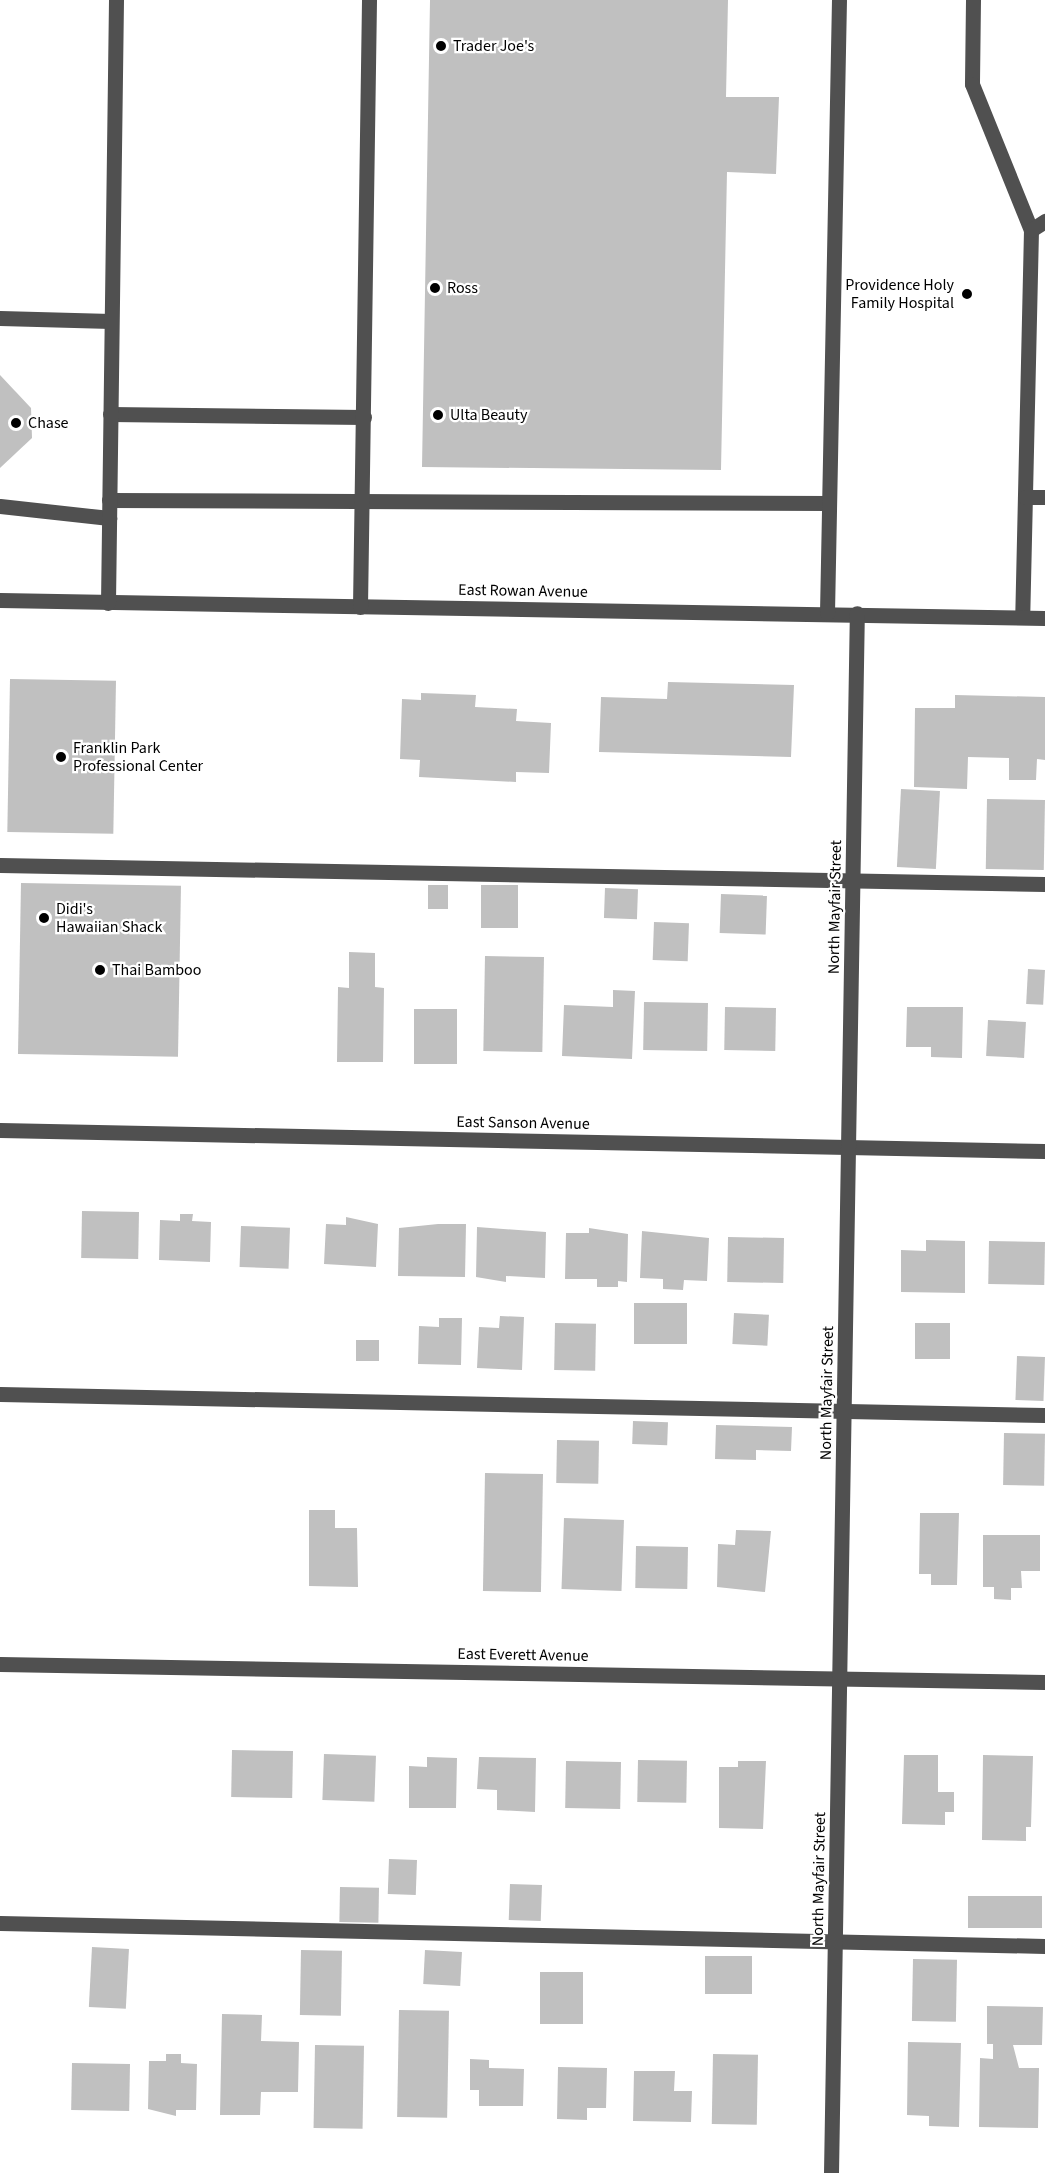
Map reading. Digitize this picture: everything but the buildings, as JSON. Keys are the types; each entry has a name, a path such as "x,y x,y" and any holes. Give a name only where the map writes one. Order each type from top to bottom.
{"street":[{"path":"108,603 116,0"},
{"path":"360,607 369,0"},
{"path":"827,613 840,0"},
{"path":"973,0 972,84 1031,230 1022,617"},
{"path":"1031,230 1045,221"},
{"path":"0,318 111,321"},
{"path":"110,414 364,417"},
{"path":"1025,497 1045,498"},
{"path":"109,500 829,503"},
{"path":"0,506 109,518"},
{"name":"East Rowan Avenue","path":"0,600 1045,618"},
{"name":"North Mayfair Street","path":"831,2173 837,1942 857,613"},
{"path":"0,865 1045,885"},
{"name":"East Sanson Avenue","path":"0,1130 1045,1150"},
{"path":"0,1394 1045,1415"},
{"name":"East Everett Avenue","path":"0,1664 1045,1682"},
{"path":"0,1923 1045,1946"}],"place":[{"name":"Trader Joe's","path":"441,46"},
{"name":"Ross","path":"435,288"},
{"name":"Providence Holy Family Hospital","path":"967,294"},
{"name":"Ulta Beauty","path":"438,415"},
{"name":"Chase","path":"16,423"},
{"name":"Franklin Park Professional Center","path":"61,757"},
{"name":"Didi's Hawaiian Shack","path":"44,918"},
{"name":"Thai Bamboo","path":"100,970"}]}
